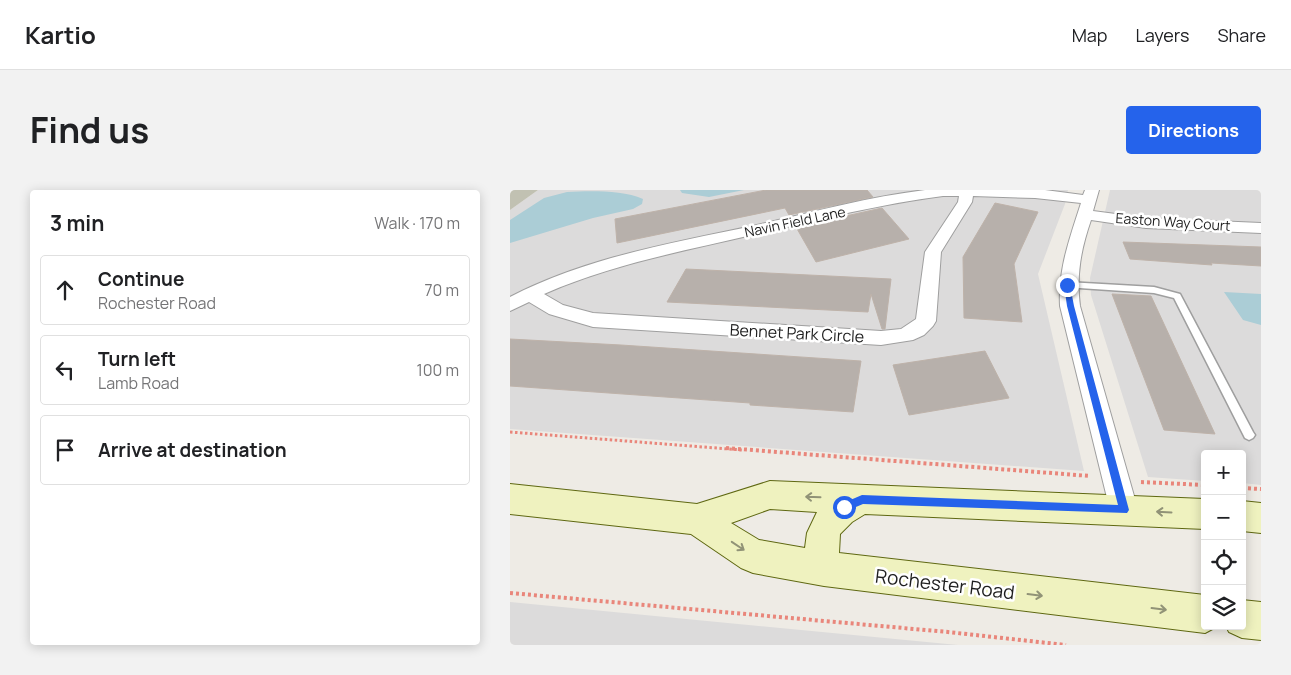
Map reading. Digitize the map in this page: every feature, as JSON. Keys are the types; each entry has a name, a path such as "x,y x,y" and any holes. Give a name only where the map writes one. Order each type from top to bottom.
{"main road":[{"name":"Rochester Road","path":"510,499 698,518 770,495 1201,514"},
{"path":"824,569 821,539 825,527 834,515 844,507 862,499"},
{"path":"1246,516 1261,518"},
{"name":"Rochester Road","path":"698,518 753,556 824,569 1201,614"},
{"path":"1246,619 1261,621"}],"street":[{"name":"Navin Field Lane","path":"510,305 529,294 576,274 635,256 905,197 967,191 1044,194 1089,202"},
{"name":"Bennet Park Circle","path":"529,294 556,310 593,320 881,338 905,336 921,328 926,321 933,252 965,202 967,191"},
{"name":"Easton Way Court","path":"1089,202 1159,224 1261,228"},
{"path":"1089,202 1071,255 1067,285 1070,306 1124,510"}],"lane":[{"path":"1067,285 1154,290 1177,296 1249,435"}],"path":[{"path":"510,432 1088,475 1094,478"},
{"path":"1143,482 1201,485"},
{"path":"1246,488 1261,489"},
{"path":"510,593 948,632 1066,645"}],"shaded area":[{"path":"510,190 538,190 510,210"},
{"path":"538,190 1068,190 1065,204 1038,274 1084,471 510,429 510,210"},
{"path":"1110,190 1261,190 1261,485 1246,483 1246,450 1201,450 1201,481 1148,477 1091,295 1090,278"},
{"path":"510,602 958,645 510,645"}],"water":[{"path":"680,190 744,190 709,197 682,193"},
{"path":"596,191 626,194 643,199 642,204 633,209 593,218 510,243 510,220 544,198 567,192"},
{"path":"1224,292 1261,294 1261,325 1243,320"}],"building":[{"path":"766,190 867,190 873,197 789,215 785,208 617,243 615,219"},
{"path":"995,203 1038,212 1014,264 1022,322 964,318 963,257"},
{"path":"882,208 909,239 816,262 796,227"},
{"path":"1123,242 1261,247 1261,266 1211,263 1212,265 1130,259"},
{"path":"686,269 891,279 885,329 882,329 871,294 868,312 667,302"},
{"path":"1112,294 1151,296 1215,434 1164,430"},
{"path":"510,339 861,361 853,412 510,386"},
{"path":"985,351 1009,398 909,415 893,365"}],"route":[{"path":"844,507 862,499 1124,510 1070,306 1067,285"}]}
